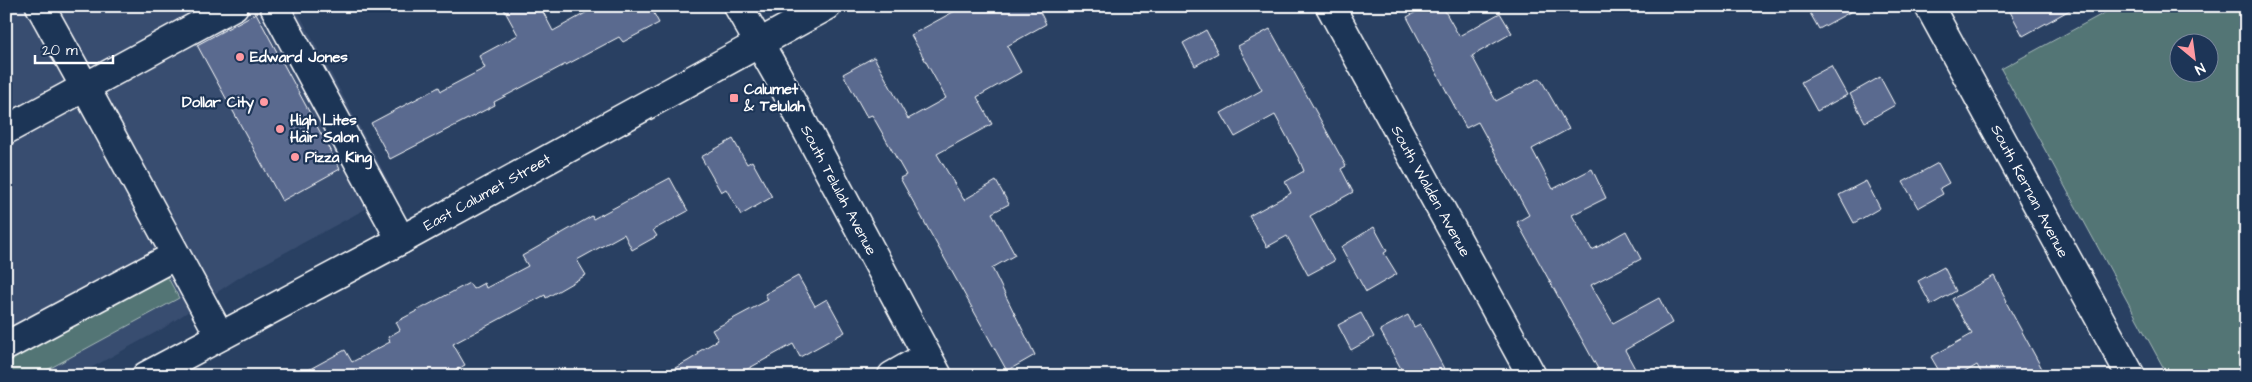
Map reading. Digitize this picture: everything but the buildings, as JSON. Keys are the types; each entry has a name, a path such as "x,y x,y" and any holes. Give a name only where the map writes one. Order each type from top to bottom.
{"street":[{"path":"40,6 220,336"},
{"path":"6,130 234,6"},
{"path":"274,6 401,240"},
{"name":"South Telulah Avenue","path":"738,6 760,42 932,366"},
{"name":"East Calumet Street","path":"146,376 401,240 827,6"},
{"name":"South Walden Avenue","path":"1330,6 1532,376"},
{"name":"South Kernan Avenue","path":"1929,6 2131,376"},
{"path":"6,346 176,255"},
{"path":"892,376 932,366"}],"shaded area":[{"path":"6,6 295,6 395,193 240,277 162,329 76,376 6,376"}],"green space":[{"path":"2117,6 2246,6 2246,376 2168,376 2001,69"},
{"path":"166,274 179,298 36,376 6,376 6,360"}],"place":[{"name":"Edward Jones","path":"240,57"},
{"name":"Calumet & Telulah","path":"734,98"},
{"name":"Dollar City","path":"264,102"},
{"name":"High Lites Hair Salon","path":"280,129"},
{"name":"Pizza King","path":"295,157"}]}
